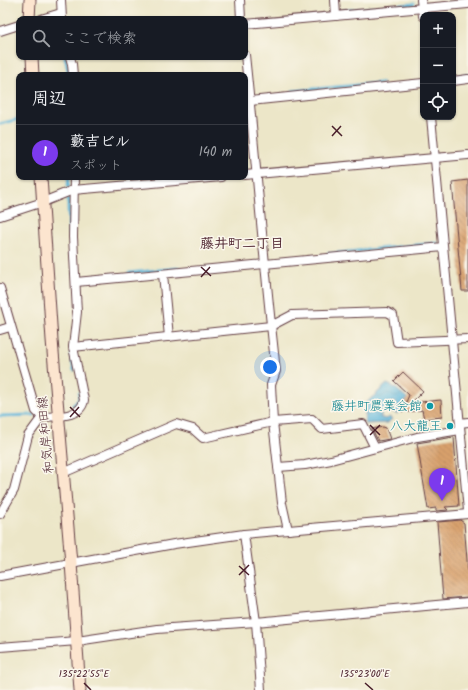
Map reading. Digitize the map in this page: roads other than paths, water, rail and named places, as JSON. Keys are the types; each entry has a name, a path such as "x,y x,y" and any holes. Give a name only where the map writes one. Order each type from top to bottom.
{"main road":[{"path":"29,16 30,0"},
{"path":"32,60 33,72"},
{"name":"和気岸和田線","path":"41,180 52,340 80,690"}],"street":[{"path":"61,0 62,16"},
{"path":"240,0 241,16"},
{"path":"335,0 336,16"},
{"path":"248,24 468,4"},
{"path":"0,31 16,26"},
{"path":"71,60 73,72"},
{"path":"245,60 246,72"},
{"path":"456,81 468,80"},
{"path":"288,530 282,503 273,422 271,385 276,371 264,265 257,174 248,99 420,83"},
{"path":"0,576 174,544 244,534 468,513 463,425 452,340 431,120"},
{"path":"248,175 468,155"},
{"path":"0,514 14,490 28,436 42,417 75,413 83,405 84,400 73,347 77,312 73,237 74,180"},
{"path":"0,216 43,202 73,190 187,180"},
{"path":"76,282 443,247"},
{"path":"163,274 169,337"},
{"path":"0,288 10,327 36,411 42,417"},
{"path":"73,347 271,326 292,315 387,312 393,315 397,342 468,339"},
{"path":"0,330 10,327"},
{"path":"63,473 176,424 193,429 203,438 273,422 312,419 322,429 363,424 375,448"},
{"path":"278,468 331,460 463,425"},
{"path":"244,534 256,622 261,690"},
{"path":"0,647 77,641 157,629 256,622 468,602"}],"water":[{"path":"387,384 394,387 407,398 402,409 397,414 393,412 397,407 395,401 388,404 381,412 381,418 387,419 389,417 392,419 388,423 365,424 365,404"}],"waterway":[{"path":"342,11 414,4"},
{"path":"66,60 68,72"},
{"path":"456,77 468,75"},
{"path":"293,91 381,83"},
{"path":"0,124 16,120"},
{"path":"68,187 69,180"},
{"path":"68,199 69,234"},
{"path":"328,254 437,243"},
{"path":"129,273 179,268"},
{"path":"71,354 74,370"},
{"path":"73,405 79,400 79,393"},
{"path":"0,416 34,415"}],"place":[{"name":"藤井町農業会館","path":"430,406"},
{"name":"八大龍王","path":"450,426"},
{"name":"藪吉ビル","path":"442,501"}],"district":[{"name":"藤井町二丁目","path":"242,244"}]}
